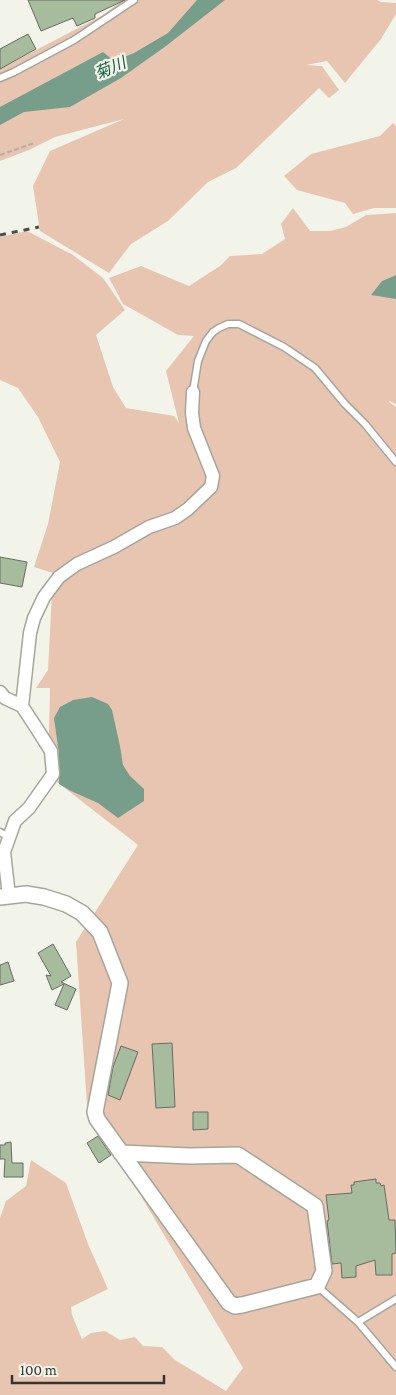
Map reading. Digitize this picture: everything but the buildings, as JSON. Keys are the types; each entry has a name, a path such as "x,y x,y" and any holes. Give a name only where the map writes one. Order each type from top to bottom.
{"street":[{"path":"22,706 30,633 34,618 44,596 59,577 78,564 114,548 149,527 175,518 211,487 213,476 194,428 192,413 193,392"},
{"path":"2,697 22,706 51,751 53,774 29,808 5,834 5,897 26,894 44,897 66,904 82,913 100,932 120,983 94,1112 97,1119 121,1153 229,1303 235,1306 242,1305 317,1286 324,1271 315,1206 238,1155 190,1156 121,1153"}],"lane":[{"path":"0,78 74,40 134,0"},
{"path":"193,392 198,361 206,341 219,328 228,324 239,324 284,347 315,368 344,404 366,424 396,462"},
{"path":"317,1286 358,1322 396,1367"},
{"path":"358,1322 396,1299"}],"path":[{"path":"0,155 34,143"}],"shaded area":[{"path":"123,0 377,0 396,3 396,14 381,39 345,83 327,61 306,65 322,66 339,90 329,98 319,88 236,168 208,182 168,221 131,244 109,273 40,231 33,186 50,151 124,119 55,137 29,150 0,161 0,69 103,15"},
{"path":"393,123 396,126 396,208 374,208 353,214 345,203 297,190 284,176 311,154 380,136"},
{"path":"293,208 310,231 330,231 346,227 366,215 396,213 396,275 382,281 396,298 396,404 389,402 396,407 396,1395 0,1395 0,1218 6,1201 26,1186 31,1160 66,1183 88,1244 108,1289 71,1307 72,1315 82,1339 91,1333 105,1331 120,1340 135,1337 143,1346 162,1347 175,1360 226,1391 243,1368 87,1105 76,942 138,845 48,775 50,688 36,688 48,670 53,573 34,567 48,524 60,462 38,417 18,388 0,380 0,237 27,231 73,255 103,278 125,310 96,335 113,387 126,408 174,416 179,423 166,371 194,336 178,335 123,304 109,278 141,266 189,286 220,266 230,256 262,254 285,239 281,224"}],"water":[{"name":"菊川","path":"197,0 225,0 121,78 70,107 24,112 0,125 0,107 103,52 114,61 134,53 168,33"},
{"path":"396,275 396,299 371,295 382,281"},
{"path":"92,697 108,704 112,710 123,765 130,776 144,789 144,801 118,818 98,803 59,784 59,754 54,718 60,707 73,700"}],"railway":[{"path":"0,235 39,227"}]}
